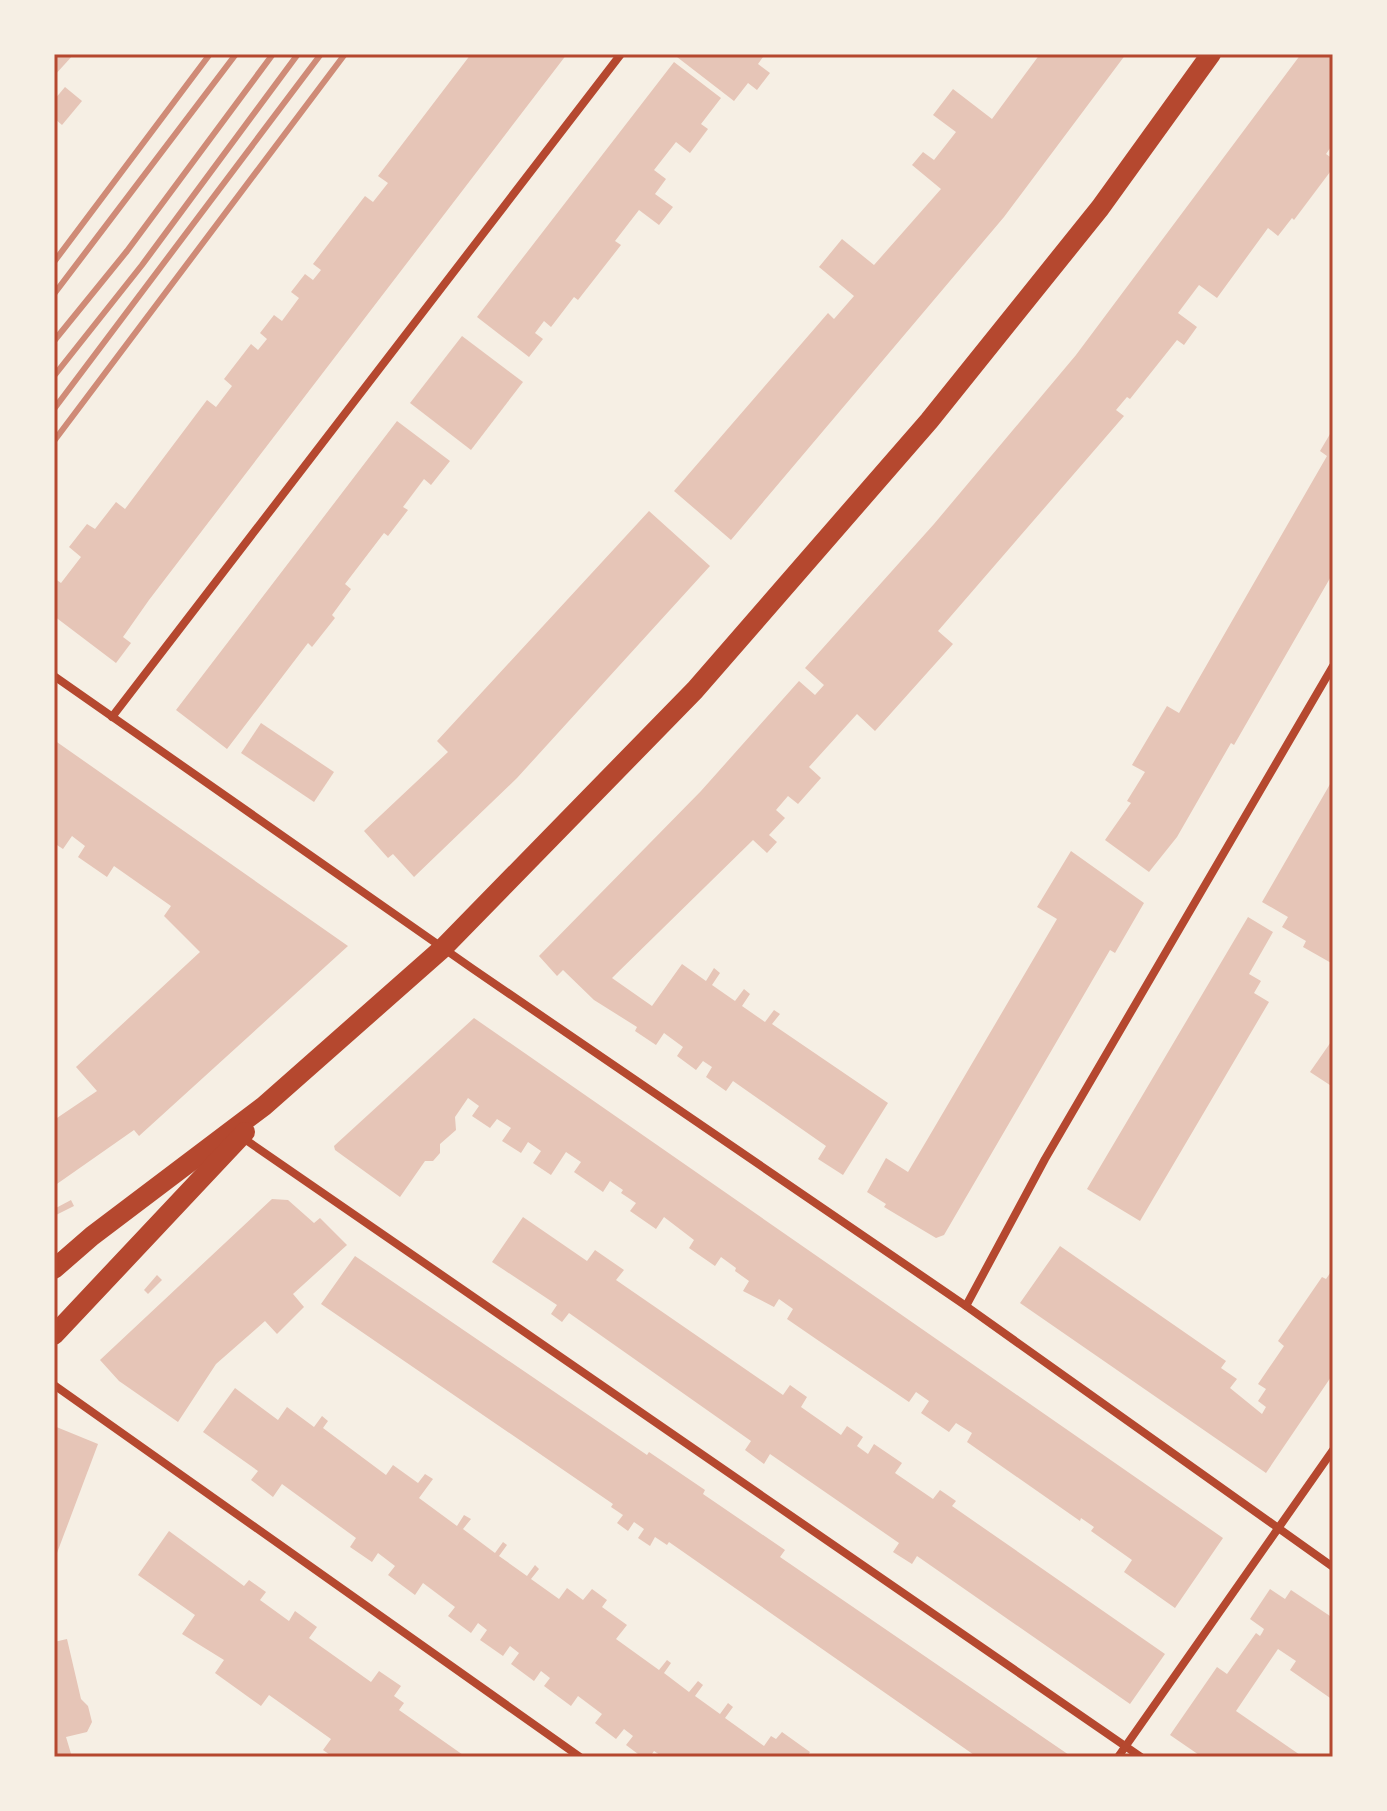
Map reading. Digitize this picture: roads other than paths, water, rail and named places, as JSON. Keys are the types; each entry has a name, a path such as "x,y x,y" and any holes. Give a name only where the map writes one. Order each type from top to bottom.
{"main road":[{"path":"54,1269 92,1236 264,1106 443,948 695,690 929,421 1100,208 1211,54"},
{"path":"54,1335 241,1137 264,1106"}],"street":[{"path":"112,717 621,54"},
{"path":"966,1306 1045,1159 1333,666"},
{"path":"54,676 443,948 966,1306 1333,1567"},
{"path":"241,1137 1141,1757"},
{"path":"54,1385 580,1757"},
{"path":"1118,1757 1333,1450"}],"railway":[{"path":"54,262 210,54"},
{"path":"54,294 236,54"},
{"path":"54,341 127,251 273,54"},
{"path":"54,376 142,265 298,54"},
{"path":"54,409 321,54"},
{"path":"54,441 345,54"}]}
